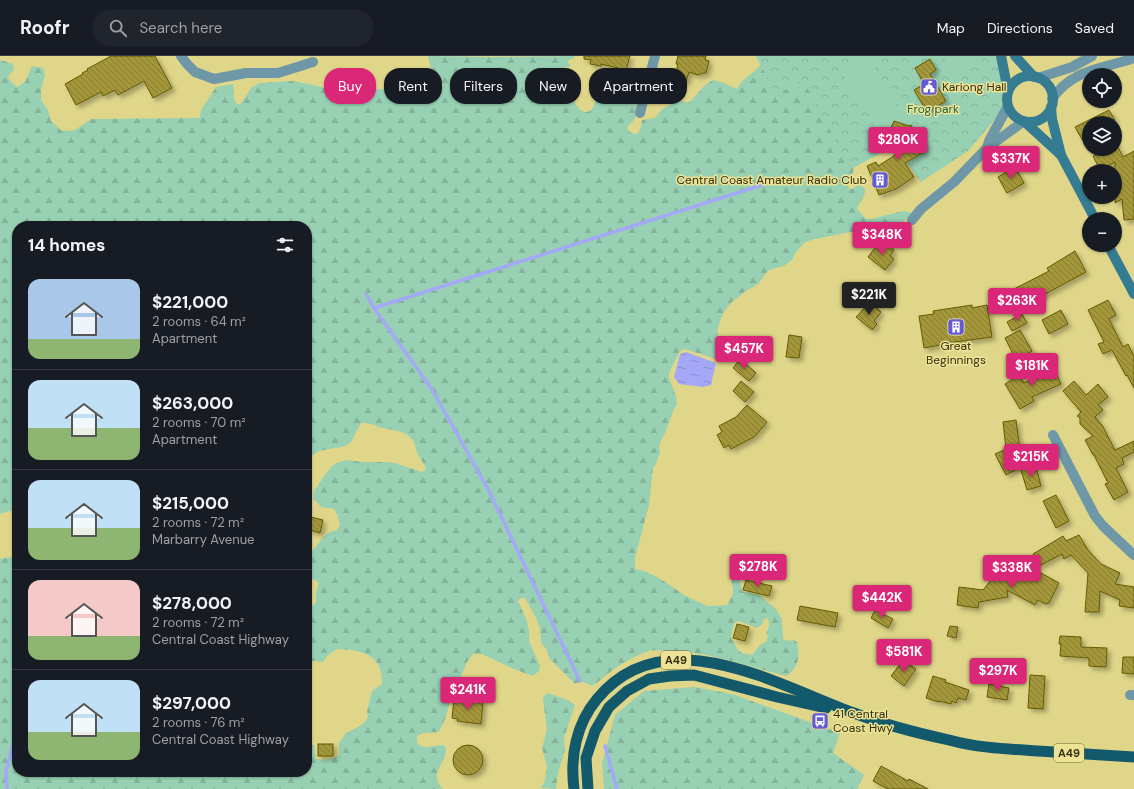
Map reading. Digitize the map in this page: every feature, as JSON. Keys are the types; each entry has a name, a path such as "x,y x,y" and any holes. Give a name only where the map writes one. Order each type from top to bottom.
{"highway":[{"name":"A49","path":"574,789 572,776 576,739 586,715 593,703 612,683 624,674 659,661 697,660 733,668 777,681 854,714"},
{"name":"A49","path":"588,789 586,758 595,731 609,707 627,691 649,680 670,676 694,676 777,697 854,714 901,729 966,745 1004,749 1134,757"}],"main road":[{"path":"1001,56 1008,91 1008,106 1014,116 1024,121 1060,155"},
{"path":"1015,56 1036,78 1043,81 1050,89 1052,119 1060,155 1090,212"},
{"path":"1008,91 1016,81 1021,78 1036,78"},
{"path":"1024,121 1032,122 1044,117 1052,103"},
{"path":"1112,252 1134,294"}],"street":[{"path":"181,56 195,72 214,79 246,73 278,73 314,62"},
{"path":"640,113 655,56"},
{"path":"1036,78 1072,66 1092,56"},
{"path":"1052,103 1066,84 1081,74 1134,58"},
{"path":"988,148 988,141 1008,106"},
{"path":"912,220 921,209 954,182 988,148 1024,121"},
{"path":"1053,435 1095,516 1103,526 1134,555"}],"green space":[{"path":"428,56 574,56 574,58 567,61 571,66 563,68 525,68 525,104 576,104 585,112 590,111 594,104 636,104 636,116 627,128 634,134 637,134 642,120 655,118 662,109 672,104 687,104 705,85 713,80 724,83 736,89 738,88 742,81 762,63 865,56 853,173 848,185 849,189 861,185 865,189 864,195 857,209 866,219 903,211 911,214 903,222 805,242 796,252 792,260 784,266 769,270 759,283 747,290 731,303 721,318 717,331 720,342 731,354 731,357 716,359 685,349 680,351 669,373 669,378 676,396 677,405 673,411 659,446 660,452 653,468 649,505 635,558 635,569 652,574 688,597 708,606 727,605 733,589 732,580 737,578 740,581 742,591 759,595 775,608 782,619 783,639 789,641 794,640 797,642 798,661 794,669 786,676 700,654 658,650 649,651 626,661 592,686 581,681 575,684 549,658 547,650 541,643 540,629 536,618 525,598 521,598 518,601 527,621 529,641 540,666 539,671 533,676 482,654 473,654 467,662 451,699 440,730 438,732 423,733 417,736 417,742 420,746 429,747 443,745 446,748 446,754 437,773 437,778 443,789 0,789 0,559 12,557 12,777 312,777 312,744 314,745 316,759 322,760 334,758 339,755 339,743 345,734 363,724 368,718 367,711 372,691 382,684 379,666 375,660 362,653 337,649 327,656 323,662 312,661 312,606 316,603 316,592 319,583 312,578 312,550 323,537 337,530 340,525 334,509 321,507 313,498 314,491 332,466 339,462 348,460 395,463 422,472 426,469 418,454 414,442 410,437 402,432 366,423 361,423 351,442 346,446 319,451 312,456 312,221 12,221 12,510 0,514 0,60 13,64 14,69 8,77 17,87 25,82 32,66 43,68 45,74 41,90 41,100 48,110 51,121 62,131 75,130 91,119 200,118 201,110 216,87 233,84 234,98 236,103 240,105 252,87 260,83 293,81 324,87 324,104 376,104 376,89 384,89 384,104 442,104 442,68 431,68","holes":["767,618 769,625 766,633 768,636 766,642 760,645 752,655 742,653 738,650 731,637 735,622 739,621 757,628 762,624 764,619"]},
{"name":"Frog park","path":"756,56 995,56 999,62 1002,81 1002,108 997,117 968,151 921,182 894,146 851,169 803,80 776,95"},
{"path":"865,56 868,56 896,106 901,104 915,131 902,138 884,140 841,70"},
{"path":"944,56 976,56 979,61 954,75"},
{"path":"694,687 732,694 840,733 833,753 864,775 857,789 604,789 602,763 615,715 644,691"},
{"path":"547,693 568,700 575,705 564,738 565,749 558,773 556,789 541,788 545,780 547,766 542,748 547,730 543,698"}],"water":[{"path":"686,352 716,363 711,385 703,387 679,384 674,377 680,354"}],"building":[{"path":"111,56 155,56 172,88 153,98 144,81 118,95 115,90 103,96 101,92 76,105 65,84 83,74 82,73 88,70 87,69"},
{"path":"584,56 630,56 627,68 590,64 591,60 584,59"},
{"path":"678,56 706,56 705,60 709,61 706,73 698,75 689,72 687,79 687,68 677,68 678,64 676,64"},
{"name":"Kariong Hall","path":"930,59 936,70 930,74 946,101 927,112 914,90 924,84 915,68"},
{"path":"1109,110 1113,116 1097,116"},
{"path":"894,121 909,126 911,125 917,136 920,135 927,147 924,149 926,151 905,163 914,177 896,189 879,195 867,166 876,162 878,166 911,145 892,136 890,130"},
{"path":"1082,124 1082,139 1075,127"},
{"path":"1134,151 1134,219 1124,220 1122,199 1122,164 1115,164 1115,162 1111,164 1097,164 1093,156 1122,155 1123,157"},
{"path":"1015,167 1024,183 1007,193 998,177"},
{"path":"885,243 894,250 890,256 894,259 885,270 868,257 877,245 881,248"},
{"path":"1075,251 1086,272 1021,307 1012,290 1049,271 1047,268"},
{"path":"1108,300 1116,315 1109,319 1123,347 1128,344 1134,356 1134,388 1112,350 1103,354 1098,344 1104,342 1088,310"},
{"path":"870,302 881,312 874,321 877,324 872,330 856,317"},
{"name":"Great Beginnings","path":"972,305 972,308 987,305 992,337 940,344 924,348 919,316 934,314 933,311"},
{"path":"1061,310 1068,324 1049,334 1042,320"},
{"path":"1022,314 1027,323 1012,331 1007,322"},
{"path":"1020,330 1032,351 1016,360 1005,338"},
{"path":"789,335 802,337 799,358 786,357"},
{"path":"740,359 756,373 749,381 733,368"},
{"path":"1054,369 1061,384 1032,397 1034,401 1020,409 1005,384 1019,375 1024,383"},
{"path":"741,381 754,392 745,402 733,391"},
{"path":"1074,381 1086,395 1098,384 1108,397 1098,405 1103,410 1095,417 1102,425 1115,450 1134,441 1134,452 1122,458 1124,464 1116,468 1128,492 1114,500 1105,484 1108,483 1085,440 1093,436 1080,424 1080,418 1077,416 1081,412 1063,391"},
{"path":"747,405 767,422 754,437 731,449 729,445 724,448 717,435 722,432 719,426 736,417"},
{"path":"1016,420 1020,450 1010,451 1019,468 1006,475 995,454 1006,449 1003,422"},
{"path":"1036,467 1041,486 1027,490 1021,470"},
{"path":"1056,495 1069,521 1056,528 1043,501"},
{"path":"312,517 323,520 320,533 312,531"},
{"path":"1079,535 1088,550 1101,564 1120,573 1115,584 1134,587 1134,608 1119,606 1120,600 1100,591 1099,612 1085,612 1088,573 1071,555 1064,559 1062,554 1039,566 1033,554 1063,536 1066,541"},
{"path":"1023,563 1059,583 1049,603 1045,604 1038,600 1035,605 1007,590 1008,597 979,602 978,608 957,605 959,587 983,590 991,580 1016,575"},
{"path":"746,580 772,586 769,596 743,590"},
{"path":"800,606 838,613 835,627 797,620"},
{"path":"875,610 893,619 888,628 871,618"},
{"path":"737,624 749,627 745,641 733,638"},
{"path":"950,626 958,627 956,638 947,636"},
{"path":"1060,636 1081,637 1081,647 1107,648 1106,667 1089,666 1089,658 1060,656"},
{"path":"1123,657 1134,657 1134,674 1122,673"},
{"path":"903,660 916,669 904,686 891,676"},
{"path":"1030,675 1045,676 1043,709 1028,708"},
{"path":"933,676 946,680 945,682 969,690 966,700 958,698 956,703 952,701 951,704 926,698"},
{"path":"989,684 1009,688 1007,700 987,697"},
{"path":"454,698 483,701 481,724 457,721 458,719 452,718"},
{"path":"318,744 333,744 333,756 318,756"},
{"path":"468,745 479,749 483,760 479,771 468,775 457,771 453,760 457,749"},
{"path":"881,766 908,781 909,779 928,789 888,789 873,781"}],"waterway":[{"path":"580,681 489,491 433,391 374,308 781,179"},
{"path":"366,294 374,308"},
{"path":"605,746 617,789"},
{"path":"7,789 6,771 12,748"}],"place":[{"name":"Kariong Hall","path":"929,87"},
{"name":"Central Coast Amateur Radio Club","path":"880,180"},
{"name":"Great Beginnings","path":"956,327"},
{"name":"41 Central Coast Hwy","path":"820,721"}]}
